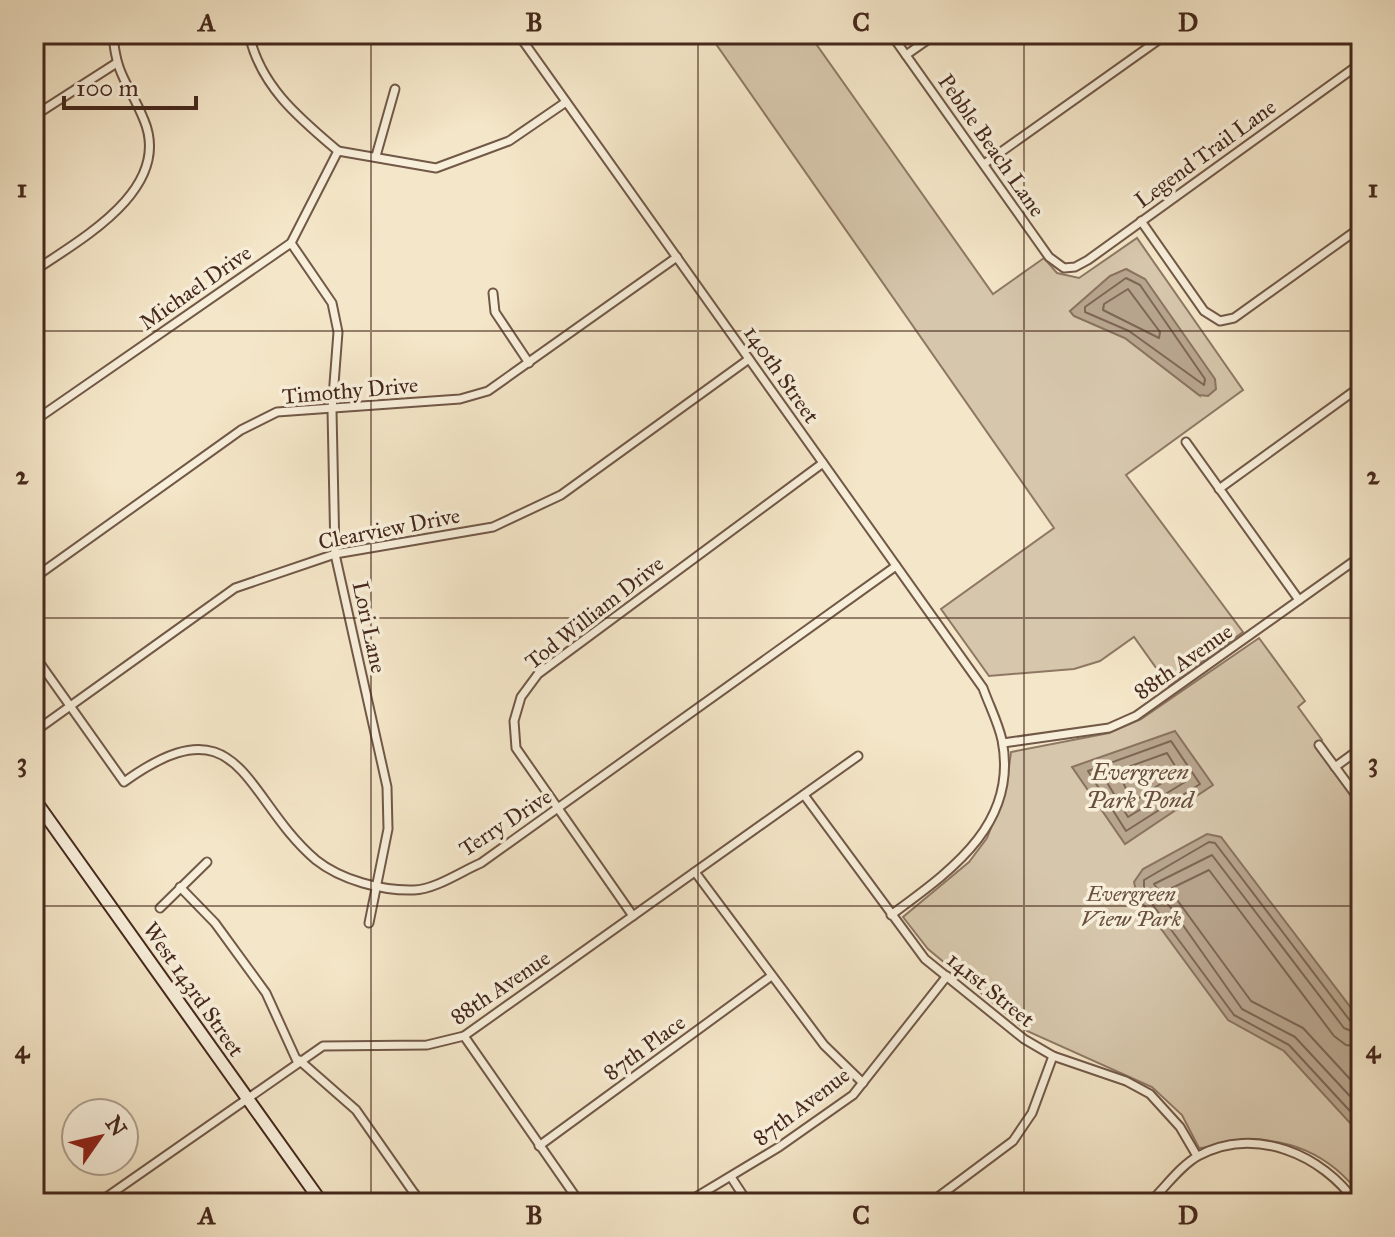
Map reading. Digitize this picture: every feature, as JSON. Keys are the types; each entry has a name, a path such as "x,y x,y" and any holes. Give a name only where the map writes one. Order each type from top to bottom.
{"main road":[{"name":"West 143rd Street","path":"34,799 322,1203"}],"street":[{"path":"34,271 82,238 132,195 145,169 148,129 115,64 113,34"},
{"path":"249,34 268,83 301,120 338,151 436,168 501,146 566,102"},
{"name":"140th Street","path":"518,34 983,688 1003,743"},
{"name":"Pebble Beach Lane","path":"891,34 1049,257 1069,268"},
{"path":"906,55 936,34"},
{"path":"984,164 1167,34"},
{"name":"Legend Trail Lane","path":"1069,268 1088,260 1361,63"},
{"path":"34,116 115,64"},
{"path":"376,156 395,89"},
{"name":"Michael Drive","path":"34,421 291,243 338,151"},
{"path":"1141,221 1204,311 1220,321 1234,318 1361,227"},
{"name":"Lori Lane","path":"291,243 332,303 338,332 332,410 335,554 387,787 388,829 369,923"},
{"name":"Timothy Drive","path":"34,578 241,430 277,412 460,399 488,391 677,257"},
{"path":"493,293 495,312 529,363"},
{"name":"Clearview Drive","path":"34,732 235,588 335,554 493,527 530,511 561,495 749,359"},
{"path":"1219,489 1361,386"},
{"path":"1186,442 1299,600"},
{"name":"Tod William Drive","path":"633,916 556,810 516,748 514,721 521,697 538,674 823,463"},
{"name":"88th Avenue","path":"1003,743 1109,728 1136,716 1361,556"},
{"name":"Terry Drive","path":"69,704 124,782 151,763 174,753 198,748 219,754 242,767 285,826 317,860 341,874 377,887 417,891 481,863 896,566"},
{"path":"34,655 69,704"},
{"path":"891,915 958,865 982,835 1000,788 1003,743"},
{"path":"1319,745 1361,802"},
{"path":"1335,767 1361,748"},
{"name":"88th Avenue","path":"98,1203 323,1046 427,1045 464,1036 858,756"},
{"name":"141st Street","path":"804,795 925,959 1024,1039 1053,1056 1126,1081 1150,1094 1180,1127 1197,1156"},
{"path":"160,908 207,862"},
{"path":"695,872 770,977 824,1045 863,1083"},
{"path":"180,887 215,923 266,993 298,1061 351,1104 421,1203"},
{"name":"87th Avenue","path":"686,1203 779,1147 863,1083 947,976"},
{"name":"87th Place","path":"539,1146 770,977"},
{"path":"464,1036 580,1203"},
{"path":"930,1203 1013,1141 1032,1113 1053,1056"},
{"path":"1149,1203 1197,1156 1226,1146 1267,1146 1295,1152 1331,1172 1356,1203"},
{"path":"731,1177 748,1203"},
{"path":"402,1203 415,1194"}],"green space":[{"path":"709,34 809,34 993,294 1044,258 1057,273 1079,278 1137,238 1243,390 1126,475 1243,632 1169,686 1134,637 1100,661 1074,669 989,676 941,609 1054,528","holes":["1126,269 1153,292 1172,324 1199,395 1125,338 1074,316 1070,311 1110,276"]},
{"name":"Evergreen View Park","path":"1259,638 1305,701 1298,707 1322,740 1316,746 1361,810 1361,1196 1336,1169 1290,1145 1255,1140 1199,1148 1182,1115 1152,1087 1027,1031 928,949 903,917 969,862 987,838 1006,790 1011,752 1109,733 1141,719"}],"water":[{"path":"1126,269 1145,279 1215,379 1216,389 1208,396 1199,395 1125,338 1074,316 1070,311 1110,276"},
{"name":"Evergreen Park Pond","path":"1175,731 1213,785 1125,844 1072,767"},
{"path":"1207,834 1221,837 1361,1021 1361,1135 1284,1051 1228,1020 1137,896 1134,882 1143,869"}]}
